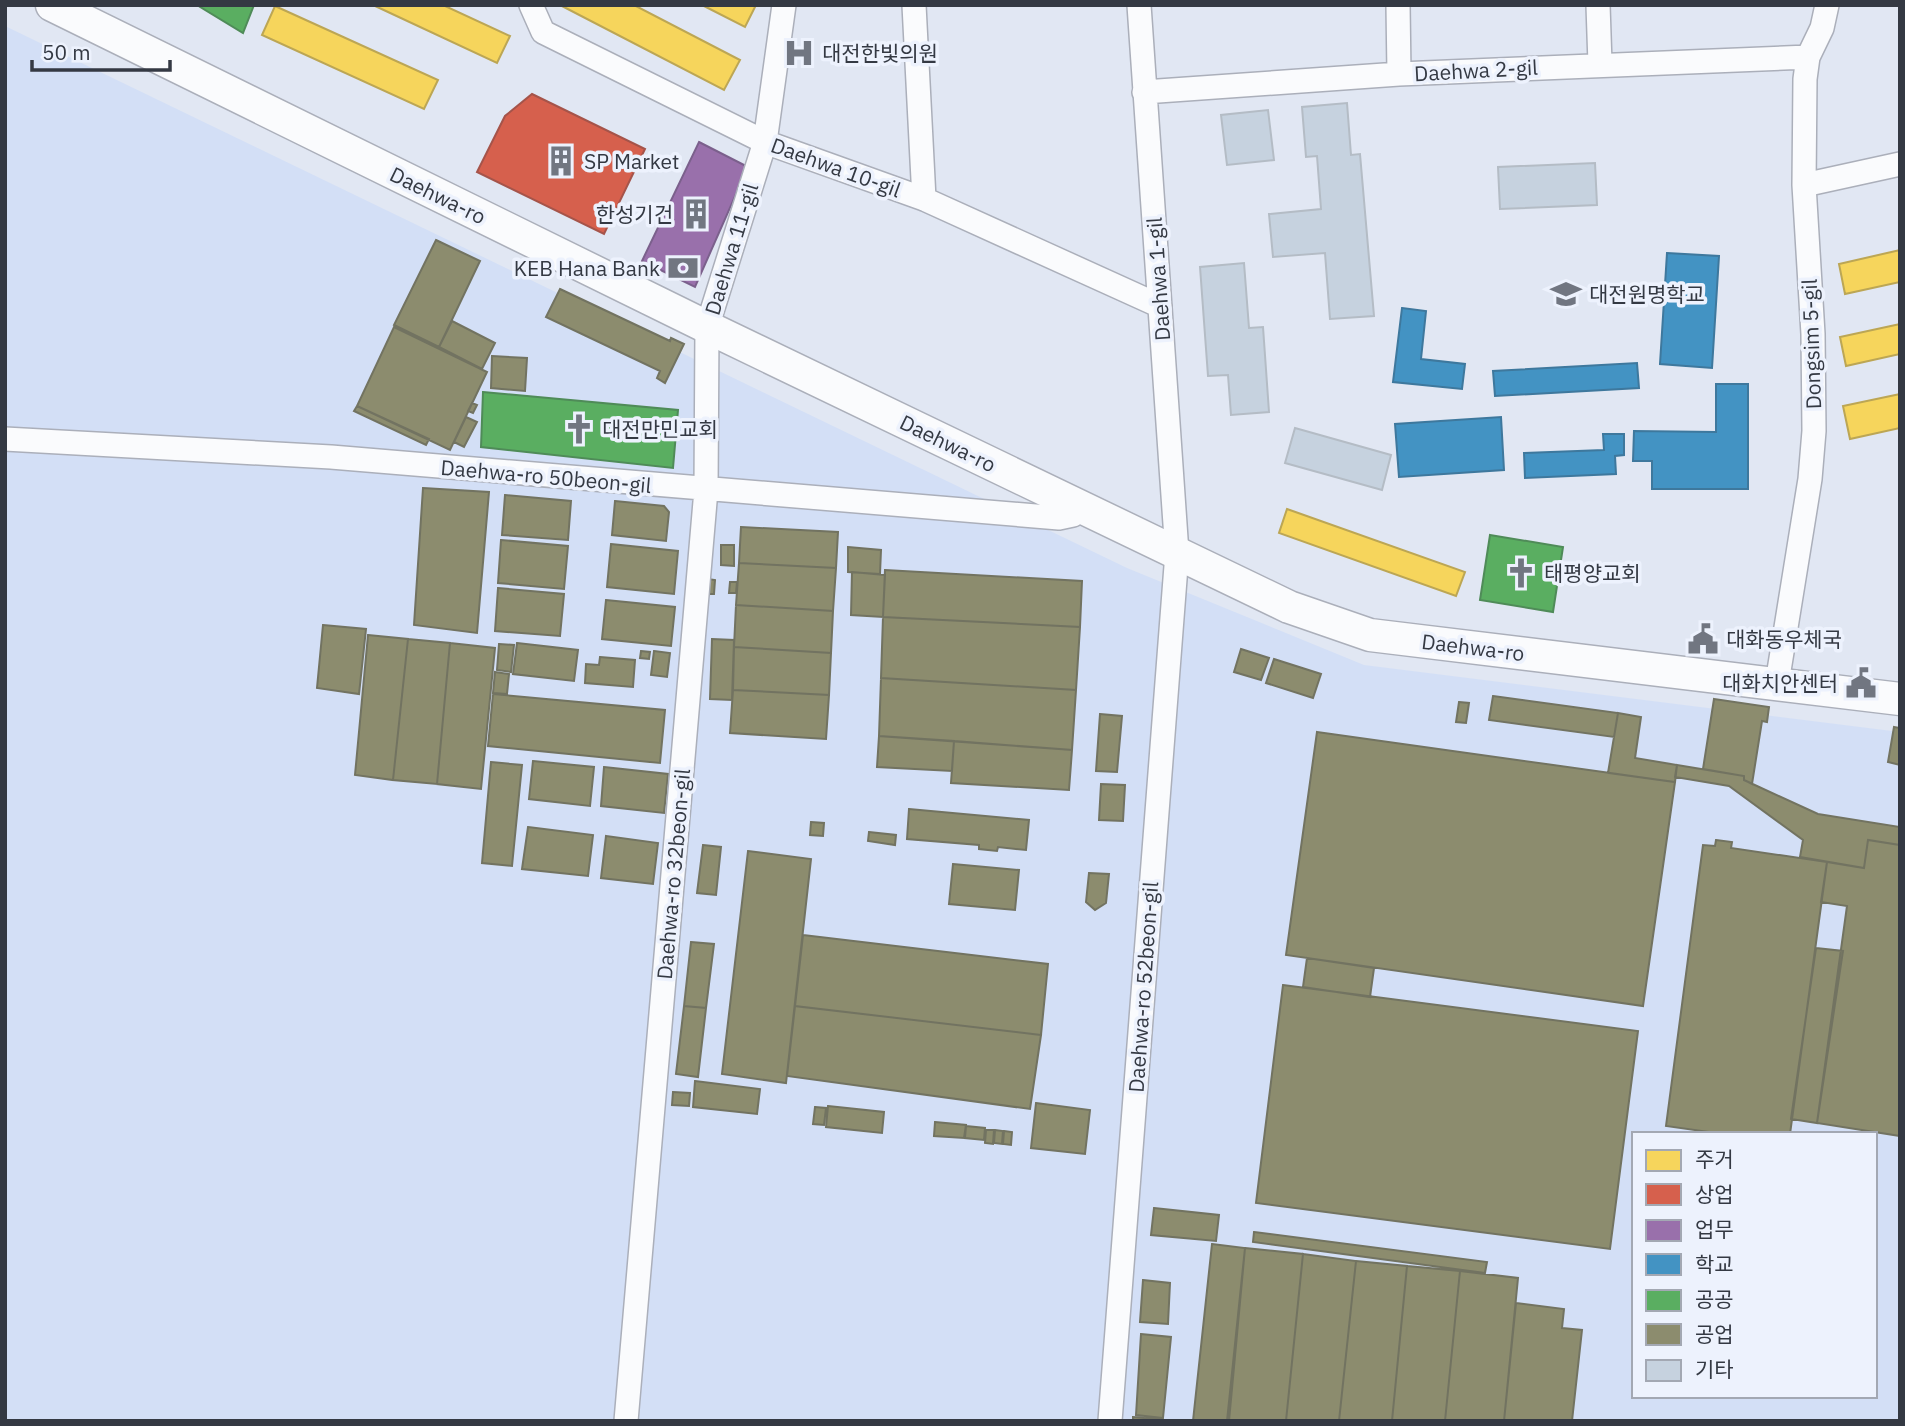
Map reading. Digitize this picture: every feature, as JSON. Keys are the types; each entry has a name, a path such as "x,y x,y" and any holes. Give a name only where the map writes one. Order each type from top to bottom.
{"main road":[{"name":"Daehwa-ro","path":"52,5 707,327 1289,607 1370,635 1900,699"}],"street":[{"name":"Daehwa 10-gil","path":"531,5 543,32 765,142 924,199 1160,306"},
{"name":"Daehwa 11-gil","path":"707,327 765,142 784,5"},
{"path":"914,5 924,199"},
{"name":"Daehwa 1-gil","path":"1139,5 1177,553"},
{"path":"1398,5 1399,74"},
{"path":"1598,5 1600,64"},
{"name":"Dongsim 5-gil","path":"1777,684 1810,479 1814,431 1813,334 1804,185 1805,79 1808,57 1822,28 1828,5"},
{"name":"Daehwa 2-gil","path":"1144,92 1399,74 1808,57"},
{"path":"1804,185 1900,164"},
{"name":"Daehwa-ro 32beon-gil","path":"626,1421 706,490 707,327"},
{"name":"Daehwa-ro 50beon-gil","path":"5,439 331,457 1059,518 1073,515 1084,508"},
{"name":"Daehwa-ro 52beon-gil","path":"1110,1421 1177,553"}],"shaded area":[{"path":"5,26 1127,568 1364,665 1900,732 1900,1421 5,1421"}],"building: 주거":[{"path":"373,5 443,5 510,36 497,63"},
{"path":"560,5 634,5 740,60 724,90"},
{"path":"702,5 756,5 745,27"},
{"path":"275,6 438,80 424,109 262,35"},
{"path":"1900,250 1900,282 1845,294 1839,264"},
{"path":"1900,324 1900,354 1846,366 1840,337"},
{"path":"1900,394 1900,428 1850,439 1843,406"},
{"path":"1287,509 1465,572 1456,596 1279,533"}],"building: 상업":[{"name":"SP Market","path":"532,94 645,149 604,234 477,172 505,116"}],"building: 업무":[{"name":"한성기건","path":"699,142 748,167 695,287 642,261"}],"building: 학교":[{"path":"1667,253 1719,256 1712,368 1660,364"},
{"path":"1402,308 1426,311 1421,359 1465,364 1462,389 1393,382"},
{"path":"1637,363 1639,388 1495,396 1493,371"},
{"path":"1716,384 1748,384 1748,489 1652,489 1652,461 1633,461 1634,431 1716,432"},
{"path":"1501,417 1504,470 1399,477 1395,424"},
{"path":"1603,434 1624,434 1624,455 1615,456 1616,474 1525,478 1524,453 1604,450"}],"building: 공공":[{"path":"197,5 254,5 243,33"},
{"name":"대전만민교회","path":"483,392 678,410 673,468 481,447"},
{"name":"태평양교회","path":"1490,535 1563,547 1553,612 1480,600"}],"building: 공업":[{"path":"436,240 480,261 439,347 394,325"},
{"path":"560,289 670,341 671,338 684,344 665,383 657,378 660,371 546,317"},
{"path":"452,321 495,343 482,369 439,347"},
{"path":"394,327 487,372 450,450 357,406"},
{"path":"492,356 527,358 525,391 491,388"},
{"path":"472,403 477,405 473,413 468,411"},
{"path":"357,406 429,439 426,445 354,411"},
{"path":"466,417 477,422 464,447 454,442"},
{"path":"423,488 489,492 477,633 414,625"},
{"path":"505,495 571,501 568,540 502,535"},
{"path":"615,501 664,506 669,512 666,541 612,535"},
{"path":"741,527 838,532 836,568 739,563"},
{"path":"501,540 568,546 564,589 498,583"},
{"path":"611,544 678,551 674,594 607,587"},
{"path":"721,545 734,545 734,566 721,565"},
{"path":"848,547 881,550 880,574 848,572"},
{"path":"739,563 836,568 833,611 736,605"},
{"path":"885,570 1082,581 1080,627 883,617"},
{"path":"852,572 885,575 883,617 851,615"},
{"path":"708,579 715,580 714,594 708,594"},
{"path":"730,582 737,582 736,593 729,593"},
{"path":"498,588 564,594 560,636 495,631"},
{"path":"606,600 675,607 671,646 602,639"},
{"path":"736,605 833,611 831,653 734,647"},
{"path":"883,617 1080,627 1076,690 881,678"},
{"path":"323,625 366,629 359,694 317,688"},
{"path":"368,635 408,639 393,780 355,775"},
{"path":"408,639 450,643 437,784 393,780"},
{"path":"712,639 734,640 732,700 710,699"},
{"path":"450,643 495,648 481,789 437,784"},
{"path":"517,643 578,650 574,681 513,674"},
{"path":"499,644 514,645 511,672 497,670"},
{"path":"734,647 831,653 829,695 733,690"},
{"path":"1241,649 1269,658 1261,680 1234,672"},
{"path":"641,651 650,652 649,659 640,658"},
{"path":"654,651 670,653 667,677 651,675"},
{"path":"600,657 635,660 633,687 585,683 586,664 599,665"},
{"path":"1274,659 1321,674 1313,698 1266,683"},
{"path":"495,672 509,674 507,694 493,693"},
{"path":"881,678 1076,690 1072,750 879,736"},
{"path":"733,690 829,695 826,739 730,733"},
{"path":"493,694 665,710 660,763 488,746"},
{"path":"1493,696 1618,713 1614,737 1489,720"},
{"path":"1714,699 1769,707 1767,722 1762,721 1752,784 1744,780 1744,776 1703,769"},
{"path":"1459,702 1469,703 1466,723 1456,722"},
{"path":"1618,713 1641,717 1635,758 1677,765 1675,782 1608,773"},
{"path":"1100,714 1122,716 1117,772 1096,771"},
{"path":"1894,727 1900,728 1900,765 1888,762"},
{"path":"1317,732 1675,782 1643,1006 1286,955"},
{"path":"879,736 954,741 952,771 877,767"},
{"path":"954,741 1072,750 1069,790 951,783"},
{"path":"533,761 594,767 590,806 529,799"},
{"path":"491,762 522,765 512,866 482,863"},
{"path":"1677,765 1744,776 1744,780 1818,814 1900,827 1900,845 1868,840 1864,868 1800,857 1803,840 1729,786 1675,777"},
{"path":"604,767 668,774 664,813 601,806"},
{"path":"1101,784 1125,785 1123,821 1099,820"},
{"path":"909,809 1029,820 1026,850 998,847 997,851 979,849 979,845 907,839"},
{"path":"811,822 824,823 823,836 810,835"},
{"path":"528,827 593,835 588,876 522,869"},
{"path":"869,832 896,835 895,845 868,841"},
{"path":"606,836 658,843 653,884 601,878"},
{"path":"1716,840 1732,842 1731,848 1827,862 1790,1132 1709,1132 1666,1126 1703,845 1715,846"},
{"path":"1868,840 1900,845 1900,1136 1817,1123 1847,906 1821,902 1827,862 1864,868"},
{"path":"703,845 721,847 716,895 697,893"},
{"path":"748,851 811,859 786,1083 722,1074"},
{"path":"953,864 1019,870 1015,910 949,904"},
{"path":"1089,873 1109,874 1106,903 1095,910 1086,902"},
{"path":"803,935 1048,964 1041,1035 795,1006"},
{"path":"691,942 714,944 706,1008 684,1006"},
{"path":"1816,948 1843,951 1817,1123 1791,1119"},
{"path":"1307,958 1374,968 1370,997 1303,987"},
{"path":"1283,985 1638,1031 1610,1249 1256,1203"},
{"path":"684,1006 706,1008 698,1077 676,1074"},
{"path":"795,1006 1041,1035 1030,1109 787,1076"},
{"path":"695,1081 760,1089 757,1114 693,1107"},
{"path":"673,1092 690,1093 689,1106 672,1105"},
{"path":"1036,1103 1090,1110 1085,1154 1031,1148"},
{"path":"828,1106 884,1112 882,1133 826,1127"},
{"path":"815,1107 826,1108 824,1125 813,1124"},
{"path":"935,1122 966,1125 964,1138 934,1136"},
{"path":"966,1126 985,1128 984,1140 965,1138"},
{"path":"986,1130 994,1130 993,1144 985,1143"},
{"path":"995,1130 1003,1131 1002,1144 994,1143"},
{"path":"1004,1131 1012,1132 1011,1145 1003,1144"},
{"path":"1154,1208 1219,1215 1216,1241 1151,1235"},
{"path":"1254,1232 1487,1262 1485,1273 1253,1242"},
{"path":"1212,1244 1245,1248 1227,1421 1193,1421"},
{"path":"1245,1248 1303,1254 1286,1421 1229,1421"},
{"path":"1303,1254 1356,1261 1339,1421 1286,1421"},
{"path":"1356,1261 1407,1266 1392,1421 1339,1421"},
{"path":"1407,1266 1460,1271 1445,1421 1392,1421"},
{"path":"1460,1271 1518,1278 1504,1421 1445,1421"},
{"path":"1143,1280 1170,1283 1168,1324 1140,1322"},
{"path":"1516,1303 1564,1309 1562,1328 1582,1330 1572,1421 1504,1421"},
{"path":"1141,1334 1171,1337 1163,1418 1136,1415"},
{"path":"1133,1417 1165,1420 1165,1421 1133,1421"}],"building: 기타":[{"path":"1347,103 1351,155 1360,154 1374,316 1330,319 1325,253 1273,257 1269,214 1321,209 1317,156 1306,157 1302,107"},
{"path":"1268,110 1274,160 1227,165 1221,115"},
{"path":"1595,163 1597,205 1500,209 1498,167"},
{"path":"1244,263 1249,328 1263,327 1269,412 1231,415 1228,375 1208,376 1200,267"},
{"path":"1295,428 1391,455 1382,490 1285,463"}],"place":[{"name":"대전한빛의원","path":"799,53"},
{"name":"SP Market","path":"561,161"},
{"name":"한성기건","path":"696,214"},
{"name":"KEB Hana Bank","path":"683,268"},
{"name":"대전원명학교","path":"1566,294"},
{"name":"대전만민교회","path":"579,429"},
{"name":"태평양교회","path":"1521,573"},
{"name":"대화동우체국","path":"1703,639"},
{"name":"대화치안센터","path":"1861,683"}]}
